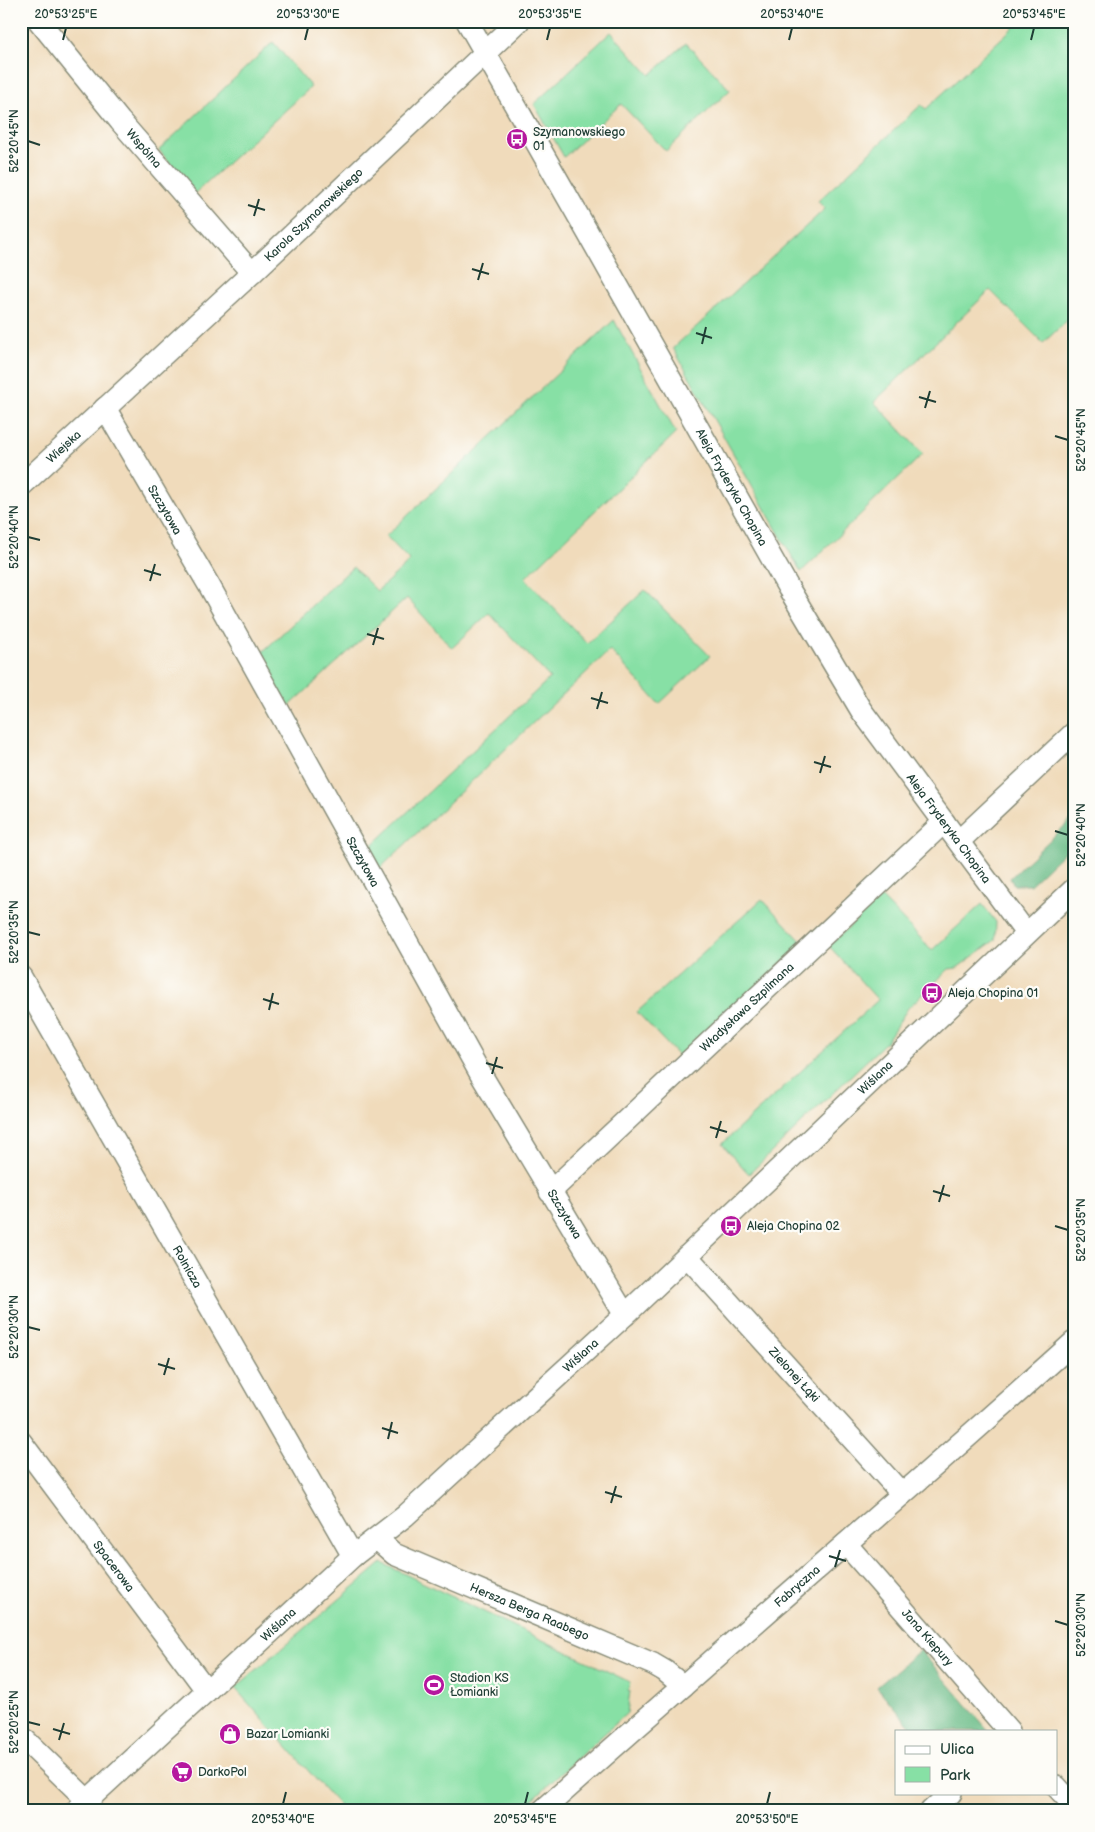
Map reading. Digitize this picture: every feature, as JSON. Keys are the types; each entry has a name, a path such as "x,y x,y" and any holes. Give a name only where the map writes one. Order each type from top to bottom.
{"street":[{"name":"Wspólna","path":"39,21 120,121 252,273"},
{"name":"Aleja Fryderyka Chopina","path":"467,21 799,606 861,710 1026,933"},
{"name":"Karola Szymanowskiego","path":"105,408 252,273 519,21"},
{"name":"Wiejska","path":"21,486 105,408"},
{"name":"Szczytowa","path":"105,408 210,587 440,1004 624,1315"},
{"path":"958,841 1074,733"},
{"name":"Władysława Szpilmana","path":"550,1192 944,822"},
{"name":"Wiślana","path":"82,1805 353,1556 413,1509 624,1315 1074,889"},
{"name":"Rolnicza","path":"21,977 353,1556"},
{"name":"Zielonej Łąki","path":"686,1256 902,1494"},
{"name":"Fabryczna","path":"542,1811 970,1436 1074,1342"},
{"name":"Spacerowa","path":"21,1442 206,1691"},
{"name":"Hersza Berga Raabego","path":"377,1539 394,1554 653,1664 683,1686"},
{"name":"Jana Kiepury","path":"846,1544 1008,1730"},
{"path":"21,1736 82,1805"},
{"path":"1058,1788 1074,1806"},
{"path":"931,1811 950,1794"}],"green space":[{"path":"1020,21 1074,21 1074,314 1043,343 990,290 874,402 923,454 801,572 673,348 825,209 818,201 921,105 926,109"},
{"path":"611,32 650,75 686,43 730,90 666,151 621,104 564,157 534,104"},
{"path":"273,42 311,87 195,193 159,150"},
{"path":"614,320 676,433 525,578 587,643 645,590 710,656 659,704 610,650 375,873 363,854 550,678 489,613 452,648 407,598 284,711 256,658 353,567 377,591 410,561 386,536"},
{"path":"1074,817 1074,843 1030,885 1014,885 1010,878"},
{"path":"881,897 932,950 982,904 996,922 995,940 957,968 949,969 908,1008 886,1042 749,1174 722,1144 878,1000 829,946"},
{"path":"762,899 803,943 680,1058 637,1012"},
{"name":"Stadion KS Łomianki","path":"382,1563 630,1682 627,1713 520,1811 344,1811 235,1688"},
{"path":"920,1650 988,1730 913,1730 877,1687"}],"place":[{"name":"Szymanowskiego 01","path":"517,139"},
{"name":"Aleja Chopina 01","path":"932,993"},
{"name":"Aleja Chopina 02","path":"731,1226"},
{"name":"Stadion KS Łomianki","path":"434,1685"},
{"name":"Bazar Lomianki","path":"230,1734"},
{"name":"DarkoPol","path":"182,1772"}]}
